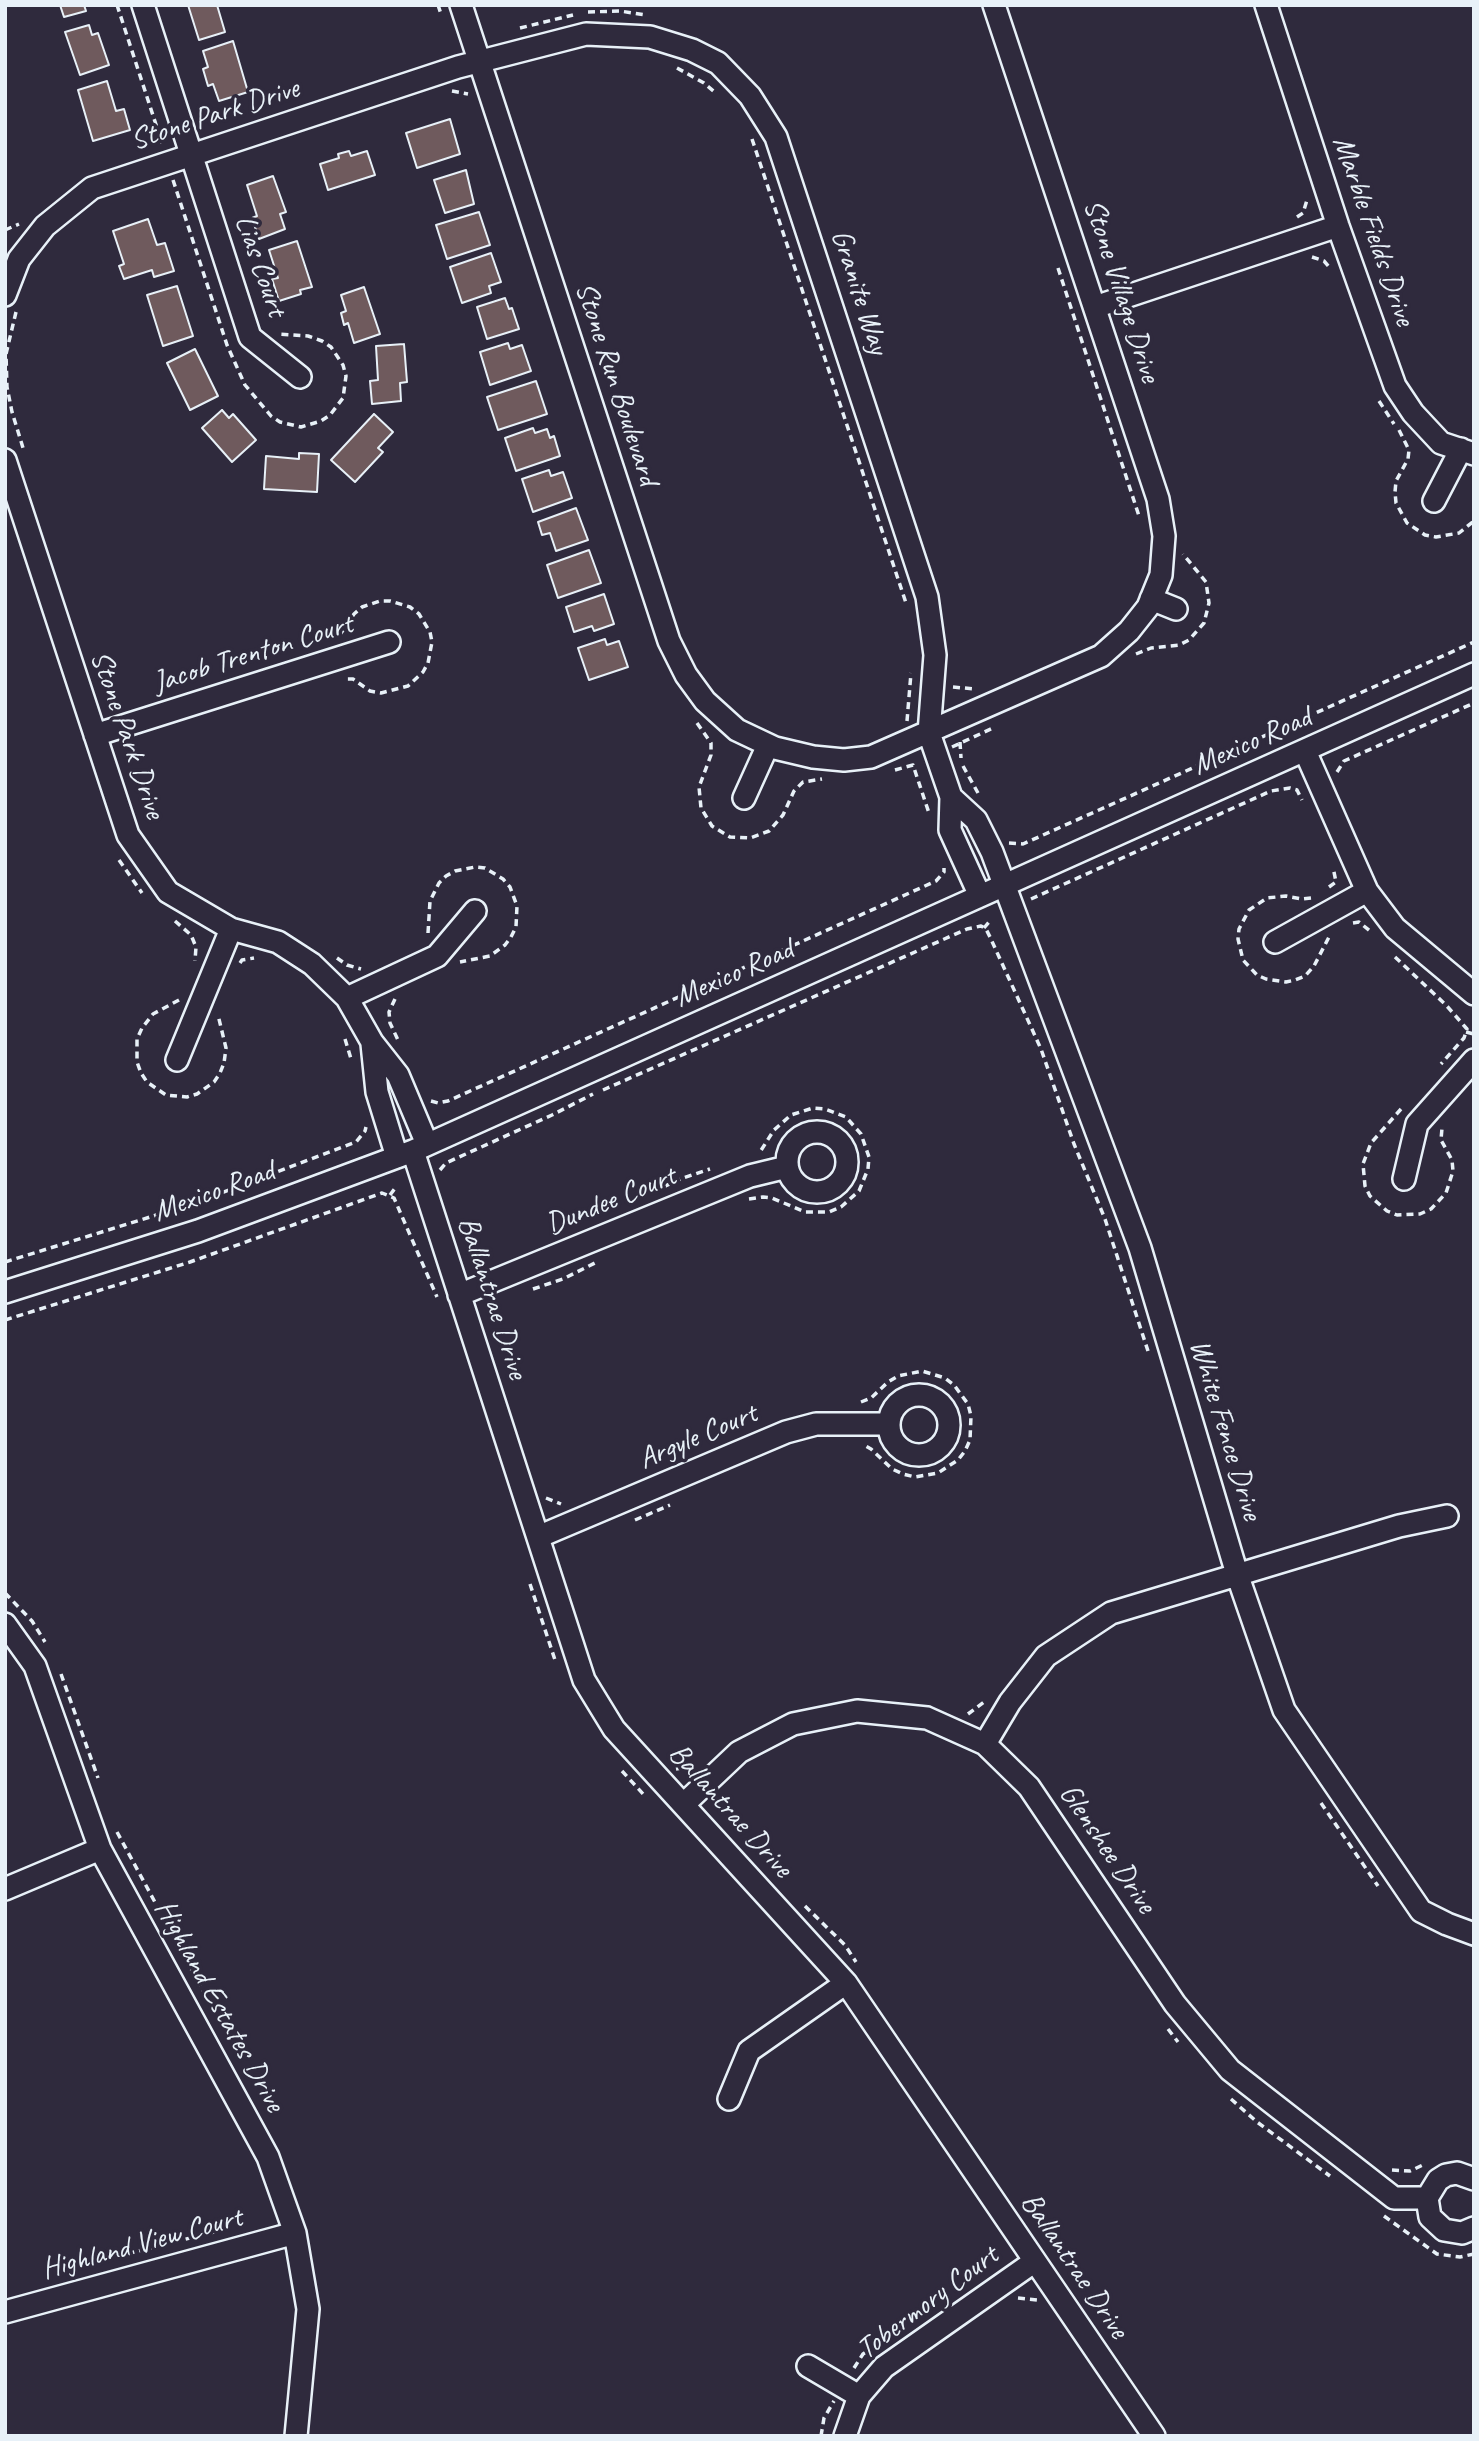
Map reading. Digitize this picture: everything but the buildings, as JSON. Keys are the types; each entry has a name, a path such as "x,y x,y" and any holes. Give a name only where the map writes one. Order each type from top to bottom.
{"street":[{"name":"Lias Court","path":"143,5 250,337 300,377"},
{"name":"Stone Run Boulevard","path":"461,5 669,641 686,675 705,701 737,730 768,745 813,757 844,760 871,757 929,733"},
{"name":"Stone Village Drive","path":"929,733 1101,656 1129,631 1148,607 1161,575 1164,536 1158,499 994,5"},
{"name":"Marble Fields Drive","path":"1266,5 1338,226 1395,386 1413,413 1441,443 1467,452 1434,501"},
{"name":"Granite Way","path":"479,60 586,34 650,37 692,50 718,63 750,96 776,136 927,597 935,655 929,733 951,797 950,830 980,896"},
{"name":"Stone Park Drive","path":"10,291 19,258 45,226 92,187 194,163 479,60"},
{"path":"1095,307 1338,226"},
{"name":"Stone Park Drive","path":"15,456 94,735 128,835 168,892 231,929 278,942 312,964 347,998 372,1042 398,1076 412,1151"},
{"path":"1152,599 1176,609"},
{"name":"Jacob Trenton Court","path":"94,735 390,642"},
{"name":"Mexico Road","path":"5,1292 198,1231 412,1151 1474,674"},
{"path":"744,798 768,745"},
{"path":"1305,751 1367,891 1395,928 1474,994"},
{"name":"Granite Way","path":"951,797 976,820 1004,885"},
{"name":"White Fence Drive","path":"1004,885 1140,1248 1237,1574 1284,1710 1421,1911 1474,1934"},
{"path":"1275,942 1367,891"},
{"path":"347,998 437,956 475,911"},
{"path":"177,1060 231,929"},
{"name":"Stone Park Drive","path":"372,1042 377,1092 412,1151"},
{"path":"1405,1179 1417,1124 1474,1060"},
{"name":"Ballantrae Drive","path":"412,1151 584,1680 614,1729 853,1976 1035,2260 1154,2436"},
{"name":"Dundee Court","path":"459,1294 750,1176 787,1167"},
{"name":"Argyle Court","path":"538,1537 786,1432 816,1424 889,1424"},
{"path":"985,1744 1010,1702 1046,1656 1111,1613 1399,1526 1447,1516"},
{"name":"Highland Estates Drive","path":"5,1624 35,1666 100,1849 268,2157 295,2233 308,2309 296,2436"},
{"name":"Glenshee Drive","path":"684,1804 739,1752 793,1724 857,1711 927,1718 985,1744 1029,1787 1175,2004 1230,2070 1394,2198 1427,2198"},
{"path":"5,1889 100,1849"},
{"path":"729,2099 749,2051 853,1976"},
{"path":"1474,2179 1457,2173 1447,2175 1438,2180 1427,2198 1430,2217 1444,2230 1462,2233 1474,2228"},
{"name":"Highland View Court","path":"5,2312 295,2233"},
{"name":"Tobermory Court","path":"845,2436 859,2396 884,2367 1035,2260"},
{"name":"Tobermory Court","path":"808,2366 859,2396"}],"path":[{"path":"509,31 555,18 594,11 633,12 658,18"},
{"path":"672,65 721,96"},
{"path":"450,91 468,94 472,87 486,82"},
{"path":"747,131 769,188 910,617"},
{"path":"161,184 194,163"},
{"path":"1293,221 1303,213 1307,192"},
{"path":"1054,257 1140,521"},
{"path":"1305,258 1313,257 1324,261 1334,274"},
{"path":"10,291 6,354 15,456"},
{"path":"1376,396 1384,412 1403,435 1409,450 1408,459 1396,481 1395,492 1396,503 1407,523 1416,530 1436,537 1459,533 1474,522"},
{"path":"1129,658 1139,651 1179,645 1189,640 1204,623 1209,603 1206,582 1182,554"},
{"path":"1003,839 1015,845 1023,844 1474,642"},
{"path":"906,730 912,666"},
{"path":"953,675 962,764 979,796"},
{"path":"953,687 979,689"},
{"path":"1339,780 1339,766 1344,761 1474,703"},
{"path":"692,717 711,743 711,755 699,787 701,808 712,826 730,837 750,838 769,831 783,815 794,791 803,782 832,779"},
{"path":"960,743 993,728"},
{"path":"890,771 913,765 931,819"},
{"path":"1026,903 1271,791 1290,788 1297,790 1307,810"},
{"path":"428,1100 438,1103 448,1101 936,881 944,872 943,855"},
{"path":"1332,863 1336,882 1312,898 1286,896 1267,898 1257,903 1243,919 1238,939 1244,960 1257,975 1286,982 1304,976 1314,966 1326,940 1333,932"},
{"path":"421,941 430,929 429,912 433,892 446,876 455,871 475,867 495,872 514,896 517,906 516,927 498,951 490,956 463,960 455,966"},
{"path":"984,928 989,922"},
{"path":"1350,924 1359,922 1372,933"},
{"path":"438,1179 442,1166 446,1163 594,1093 967,929 981,926 1041,1049 1074,1144 1105,1219 1152,1363"},
{"path":"327,951 346,965 365,968"},
{"path":"1391,953 1460,1018 1467,1029 1464,1038 1438,1066"},
{"path":"242,960 259,958"},
{"path":"396,998 389,1012 390,1023 400,1046"},
{"path":"1466,1032 1473,1032"},
{"path":"343,1035 354,1067"},
{"path":"1405,1105 1371,1143 1363,1164 1363,1175 1370,1196 1387,1211 1397,1215 1420,1214 1431,1209 1446,1193 1453,1171 1452,1160 1441,1140 1442,1125"},
{"path":"5,1262 192,1204 356,1142 365,1131 367,1122"},
{"path":"390,1195 396,1187"},
{"path":"5,1320 190,1262 377,1194 390,1195 397,1204"},
{"path":"852,1404 867,1401 898,1376 922,1371 945,1378 954,1385 968,1404 971,1416 970,1440 965,1451 958,1460 938,1474 915,1477 903,1474 882,1462 871,1449 860,1444"},
{"path":"545,1497 552,1502 569,1504"},
{"path":"627,1523 675,1503"},
{"path":"963,1714 971,1713 982,1706 988,1697"},
{"path":"670,1768 688,1767 705,1755"},
{"path":"806,1906 845,1945 853,1976"},
{"path":"1162,2021 1178,2043"},
{"path":"1230,2098 1257,2122 1331,2177"},
{"path":"1388,2169 1410,2171 1432,2159"},
{"path":"1374,2208 1437,2254 1460,2257 1474,2254"},
{"path":"68,2272 219,2231"},
{"path":"1009,2305 1020,2298 1037,2299 1044,2310"}]}
